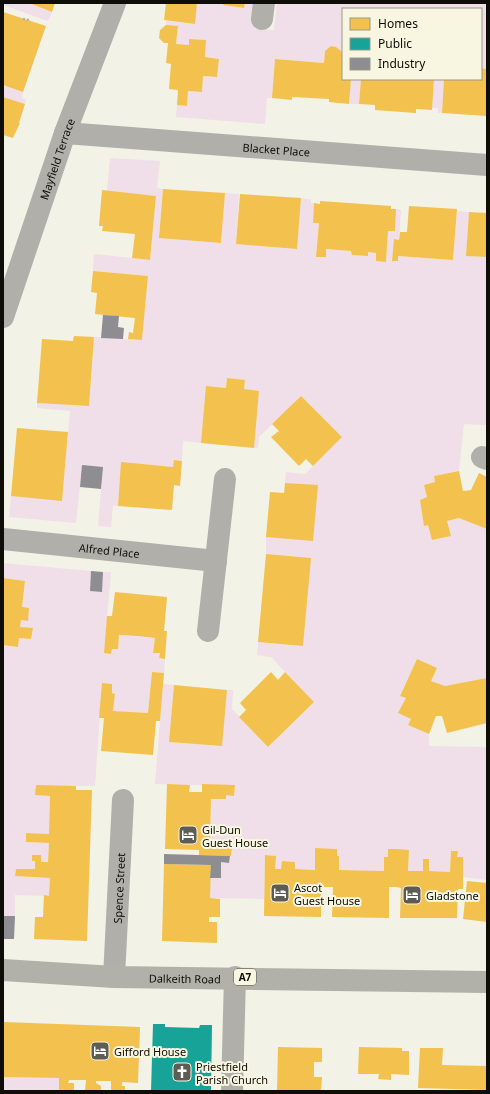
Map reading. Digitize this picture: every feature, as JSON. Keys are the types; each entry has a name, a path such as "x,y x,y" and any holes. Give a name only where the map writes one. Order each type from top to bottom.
{"main road":[{"name":"Dalkeith Road","path":"3,970 114,976 487,982"}],"street":[{"name":"Mayfield Terrace","path":"3,317 65,132 115,3"},
{"name":"Blacket Place","path":"65,132 487,165"},
{"path":"208,631 225,480"},
{"name":"Alfred Place","path":"3,539 216,561"},
{"name":"Spence Street","path":"114,976 124,800"},
{"path":"232,1091 235,977"}],"path":[{"path":"23,18 29,20"}],"shaded area":[{"path":"3,3 28,3 52,12 48,21 3,5"},
{"path":"197,3 224,3 224,5 244,8 245,3 257,3 255,29 274,30 277,3 487,3 487,69 482,68 482,8 342,8 342,55 337,48 331,46 325,51 324,63 275,59 272,98 267,98 265,124 176,117 177,105 187,106 188,91 202,92 203,76 217,77 219,59 205,57 206,40 190,39 189,45 176,44 178,26 166,25 166,21 194,24"},
{"path":"351,80 361,80 359,104 349,104"},
{"path":"434,80 444,80 442,113 438,113 438,108 432,108"},
{"path":"3,85 23,92 22,98 26,99 25,104 3,97"},
{"path":"110,158 160,161 157,188 163,189 159,238 221,243 225,193 239,194 236,244 296,249 301,198 311,200 311,203 314,203 313,223 319,223 316,257 326,257 326,249 352,251 352,255 368,256 368,252 376,253 376,261 386,262 388,231 395,231 396,209 401,210 399,240 394,239 392,261 398,261 398,256 453,260 457,211 469,212 466,256 487,257 487,425 464,424 459,471 434,476 435,482 424,485 427,497 420,500 424,525 428,525 432,540 451,536 447,521 459,518 487,529 487,678 445,686 431,681 437,668 417,659 400,695 406,698 399,713 411,719 408,725 429,734 429,746 487,747 487,880 463,877 463,858 457,857 457,851 451,851 450,872 429,871 429,860 424,859 423,871 408,871 409,851 388,849 388,857 384,857 384,871 339,870 339,857 337,856 337,849 316,848 315,870 295,869 295,862 282,861 281,869 275,869 275,856 265,855 264,899 210,898 210,878 221,878 221,862 229,862 231,856 231,847 223,847 223,844 210,844 211,799 226,799 226,795 234,796 235,786 155,784 163,684 174,685 169,742 221,746 227,690 233,690 232,709 268,747 314,702 271,657 257,655 258,642 303,646 305,624 266,554 266,537 318,486 285,483 286,472 305,474 342,437 301,396 259,437 258,448 254,448 259,391 244,389 245,380 227,378 226,388 207,386 201,443 183,441 182,461 174,460 173,467 121,463 118,506 113,505 111,527 98,526 103,467 82,466 76,523 9,517 11,496 62,500 70,411 37,408 37,403 89,406 94,337 142,340 148,276 93,271 94,254 150,260 156,196 107,191"},
{"path":"3,563 91,571 90,591 102,591 103,572 111,572 104,653 111,654 112,649 118,649 119,635 155,638 153,653 160,653 159,658 165,659 164,673 152,672 148,713 113,711 115,694 112,693 112,684 102,683 95,786 36,786 35,795 50,796 49,834 26,833 26,842 49,843 48,862 41,862 41,855 32,855 32,861 35,861 35,869 16,869 15,876 50,878 49,896 15,895 15,916 3,916 3,645 18,647 19,638 31,639 33,629 20,627 21,620 28,621 22,607 25,581 3,578"},
{"path":"3,1077 59,1078 59,1091 3,1091"}],"building: Homes":[{"path":"29,3 55,3 52,12"},
{"path":"166,3 197,3 195,24 164,20"},
{"path":"224,3 245,3 244,8 223,5"},
{"path":"3,12 46,26 23,92 3,85"},
{"path":"166,25 178,26 176,44 189,45 189,39 206,40 205,57 219,59 217,77 203,76 202,92 188,91 187,106 177,105 178,90 169,89 171,64 166,63 168,43 164,43 159,38 160,30"},
{"path":"331,46 336,47 342,52 342,80 351,80 349,104 329,102 329,99 292,97 292,100 272,98 275,59 324,63 325,51"},
{"path":"482,68 487,69 487,116 442,113 444,80 482,80"},
{"path":"361,80 434,80 432,110 416,109 416,113 375,110 375,105 359,104"},
{"path":"3,97 25,104 20,123 13,138 3,135"},
{"path":"163,189 225,193 221,243 159,238"},
{"path":"102,190 156,196 150,260 132,258 135,234 102,231 103,226 99,226"},
{"path":"240,194 301,198 297,249 236,244"},
{"path":"320,201 391,206 391,209 396,209 395,231 388,231 386,262 376,261 376,253 368,252 368,256 352,255 351,251 326,249 326,257 316,257 319,223 313,223 314,203 320,204"},
{"path":"409,206 457,209 453,260 398,256 398,261 392,261 394,239 399,240 400,232 407,232"},
{"path":"469,212 487,213 487,257 466,256"},
{"path":"93,271 148,276 142,340 128,339 129,332 133,333 135,318 95,314 97,293 91,292"},
{"path":"74,336 94,337 89,406 37,403 42,339 73,341"},
{"path":"227,378 245,380 244,389 259,391 254,448 201,443 206,386 226,388"},
{"path":"301,396 342,437 313,466 306,459 299,466 271,437 279,431 272,424"},
{"path":"17,428 68,432 62,501 11,496"},
{"path":"174,460 182,461 180,486 174,485 172,510 118,506 121,462 173,467"},
{"path":"459,471 463,491 471,490 479,473 487,477 487,529 459,518 447,521 451,536 432,540 428,525 424,526 420,500 427,497 424,485 435,482 434,476"},
{"path":"285,483 318,485 313,541 266,537 270,492 284,493"},
{"path":"266,554 311,558 303,646 258,642"},
{"path":"3,578 25,581 22,607 29,608 28,621 21,620 20,627 33,628 31,639 19,638 18,647 3,645"},
{"path":"115,592 167,597 164,631 167,631 165,659 159,658 160,653 153,653 155,638 137,636 119,635 118,649 112,649 111,654 104,653 107,616 112,616"},
{"path":"417,659 437,668 431,681 445,686 487,678 487,723 447,733 442,716 436,716 429,734 408,725 411,719 398,713 406,698 400,696"},
{"path":"152,672 164,673 160,721 156,721 153,755 101,751 104,718 99,718 102,683 112,684 112,693 115,694 113,711 148,713"},
{"path":"271,672 278,680 285,672 314,702 268,747 239,717 246,710 240,703"},
{"path":"174,685 227,690 222,746 169,742"},
{"path":"167,784 190,785 189,792 202,792 202,784 235,785 234,796 226,795 226,799 211,799 210,844 223,844 223,847 232,847 231,856 199,855 199,850 165,849"},
{"path":"36,785 76,786 76,790 92,790 87,941 34,939 35,917 43,917 44,895 49,896 50,878 15,876 16,869 35,869 35,861 32,861 32,855 41,855 41,862 48,862 49,843 26,842 26,833 49,834 50,796 35,795"},
{"path":"315,848 337,849 337,856 339,856 339,870 384,871 384,857 388,857 388,849 409,850 408,871 423,871 423,859 429,859 429,871 450,872 451,851 458,851 457,857 463,857 463,889 458,889 457,918 400,918 401,888 396,887 389,887 389,918 332,917 333,887 321,887 321,917 264,916 265,855 276,856 275,869 281,869 282,861 295,862 295,869 315,870"},
{"path":"164,864 211,865 210,898 220,899 220,917 209,917 209,922 217,922 217,943 162,941"},
{"path":"467,881 487,883 487,922 463,919"},
{"path":"3,1022 140,1027 138,1083 122,1082 122,1086 125,1086 125,1091 111,1091 111,1081 96,1081 96,1083 101,1086 101,1091 85,1091 86,1080 69,1080 68,1083 74,1083 74,1091 59,1091 59,1078 3,1077"},
{"path":"278,1047 322,1048 322,1062 314,1062 314,1077 322,1077 321,1091 277,1091"},
{"path":"359,1047 402,1048 402,1051 409,1051 409,1075 391,1074 391,1080 378,1079 379,1074 358,1074"},
{"path":"420,1048 443,1048 442,1065 487,1066 487,1090 418,1088"}],"building: Public":[{"name":"Priestfield Parish Church","path":"153,1024 165,1024 165,1027 199,1028 200,1025 212,1025 211,1091 151,1091"}],"building: Industry":[{"path":"103,315 119,316 118,327 124,328 123,339 101,338"},
{"path":"82,465 103,467 101,489 80,487"},
{"path":"91,571 103,572 102,592 90,591"},
{"path":"164,854 230,856 229,863 221,862 221,878 210,878 211,865 164,864"},
{"path":"3,916 15,916 14,939 3,939"}],"place":[{"name":"Gil-Dun Guest House","path":"188,835"},
{"name":"Ascot Guest House","path":"280,893"},
{"name":"Gladstone","path":"412,895"},
{"name":"Gifford House","path":"100,1051"},
{"name":"Priestfield Parish Church","path":"182,1072"}]}
